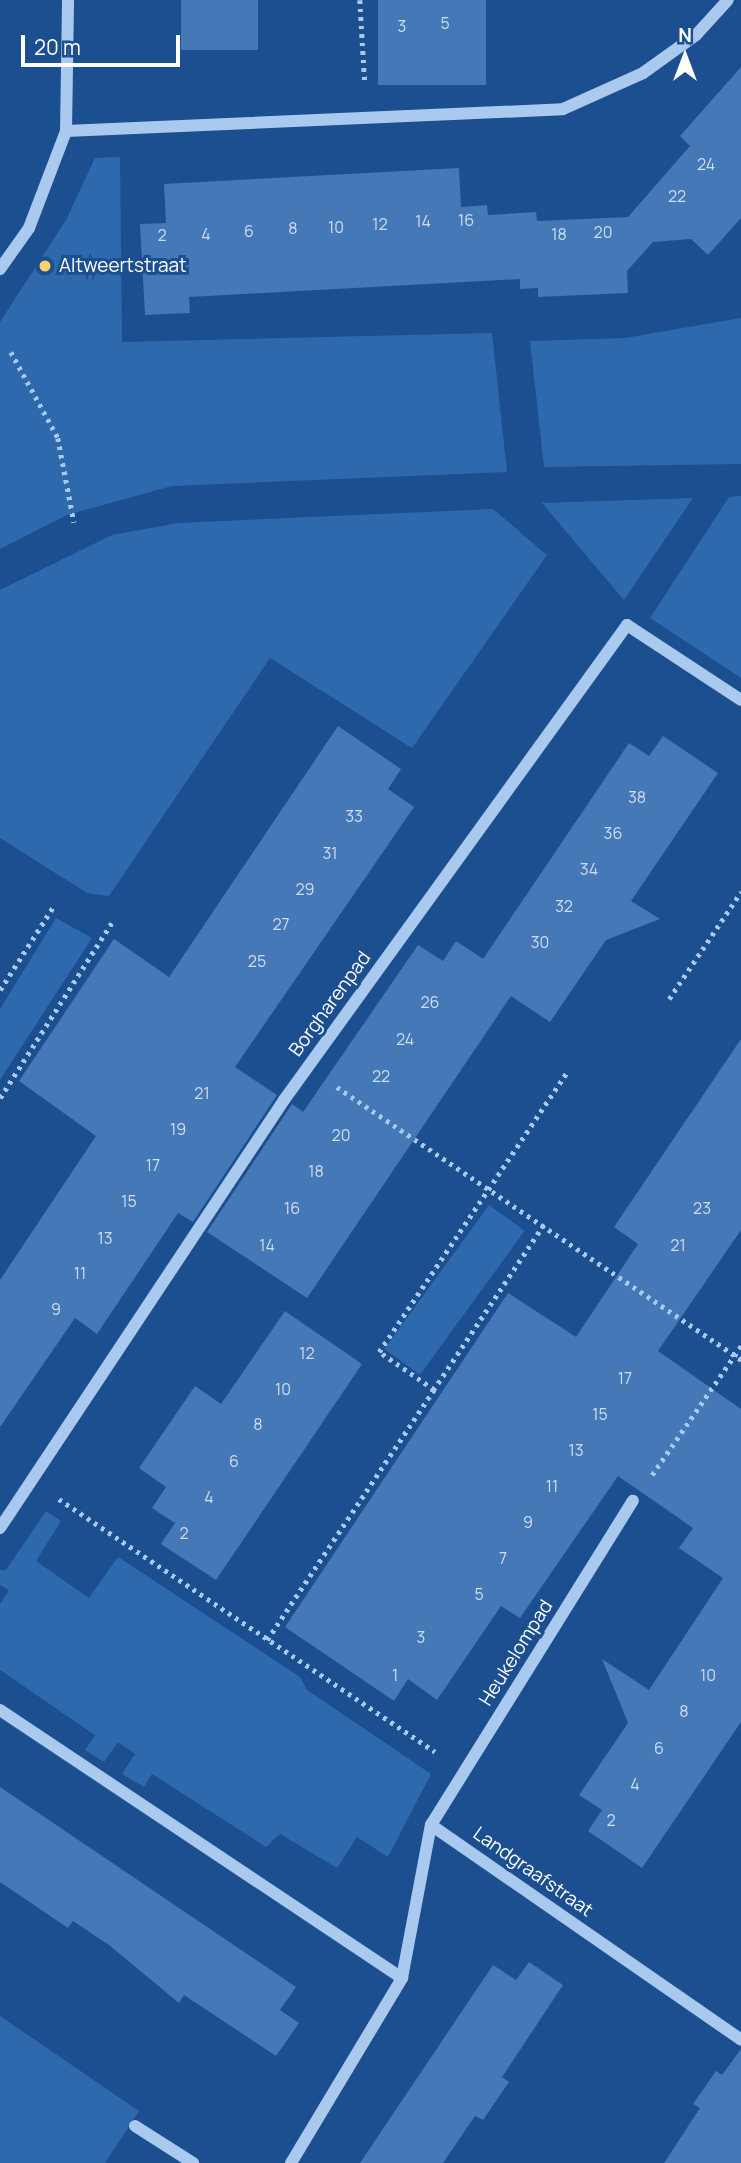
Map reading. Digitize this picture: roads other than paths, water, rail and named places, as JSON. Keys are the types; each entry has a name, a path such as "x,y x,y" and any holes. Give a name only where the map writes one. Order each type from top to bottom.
{"street":[{"path":"0,269 29,228 66,131 68,0"},
{"path":"66,131 563,109 643,73 696,35 728,0"},
{"name":"Borgharenpad","path":"0,1528 314,1059 627,625 741,700"},
{"name":"Heukelompad","path":"431,1825 633,1502"},
{"path":"0,1710 402,1978"},
{"path":"291,2163 402,1978 431,1825"},
{"name":"Landgraafstraat","path":"431,1825 741,2040"},
{"path":"135,2126 193,2163"}],"place":[{"name":"Altweertstraat","path":"45,266"}]}
